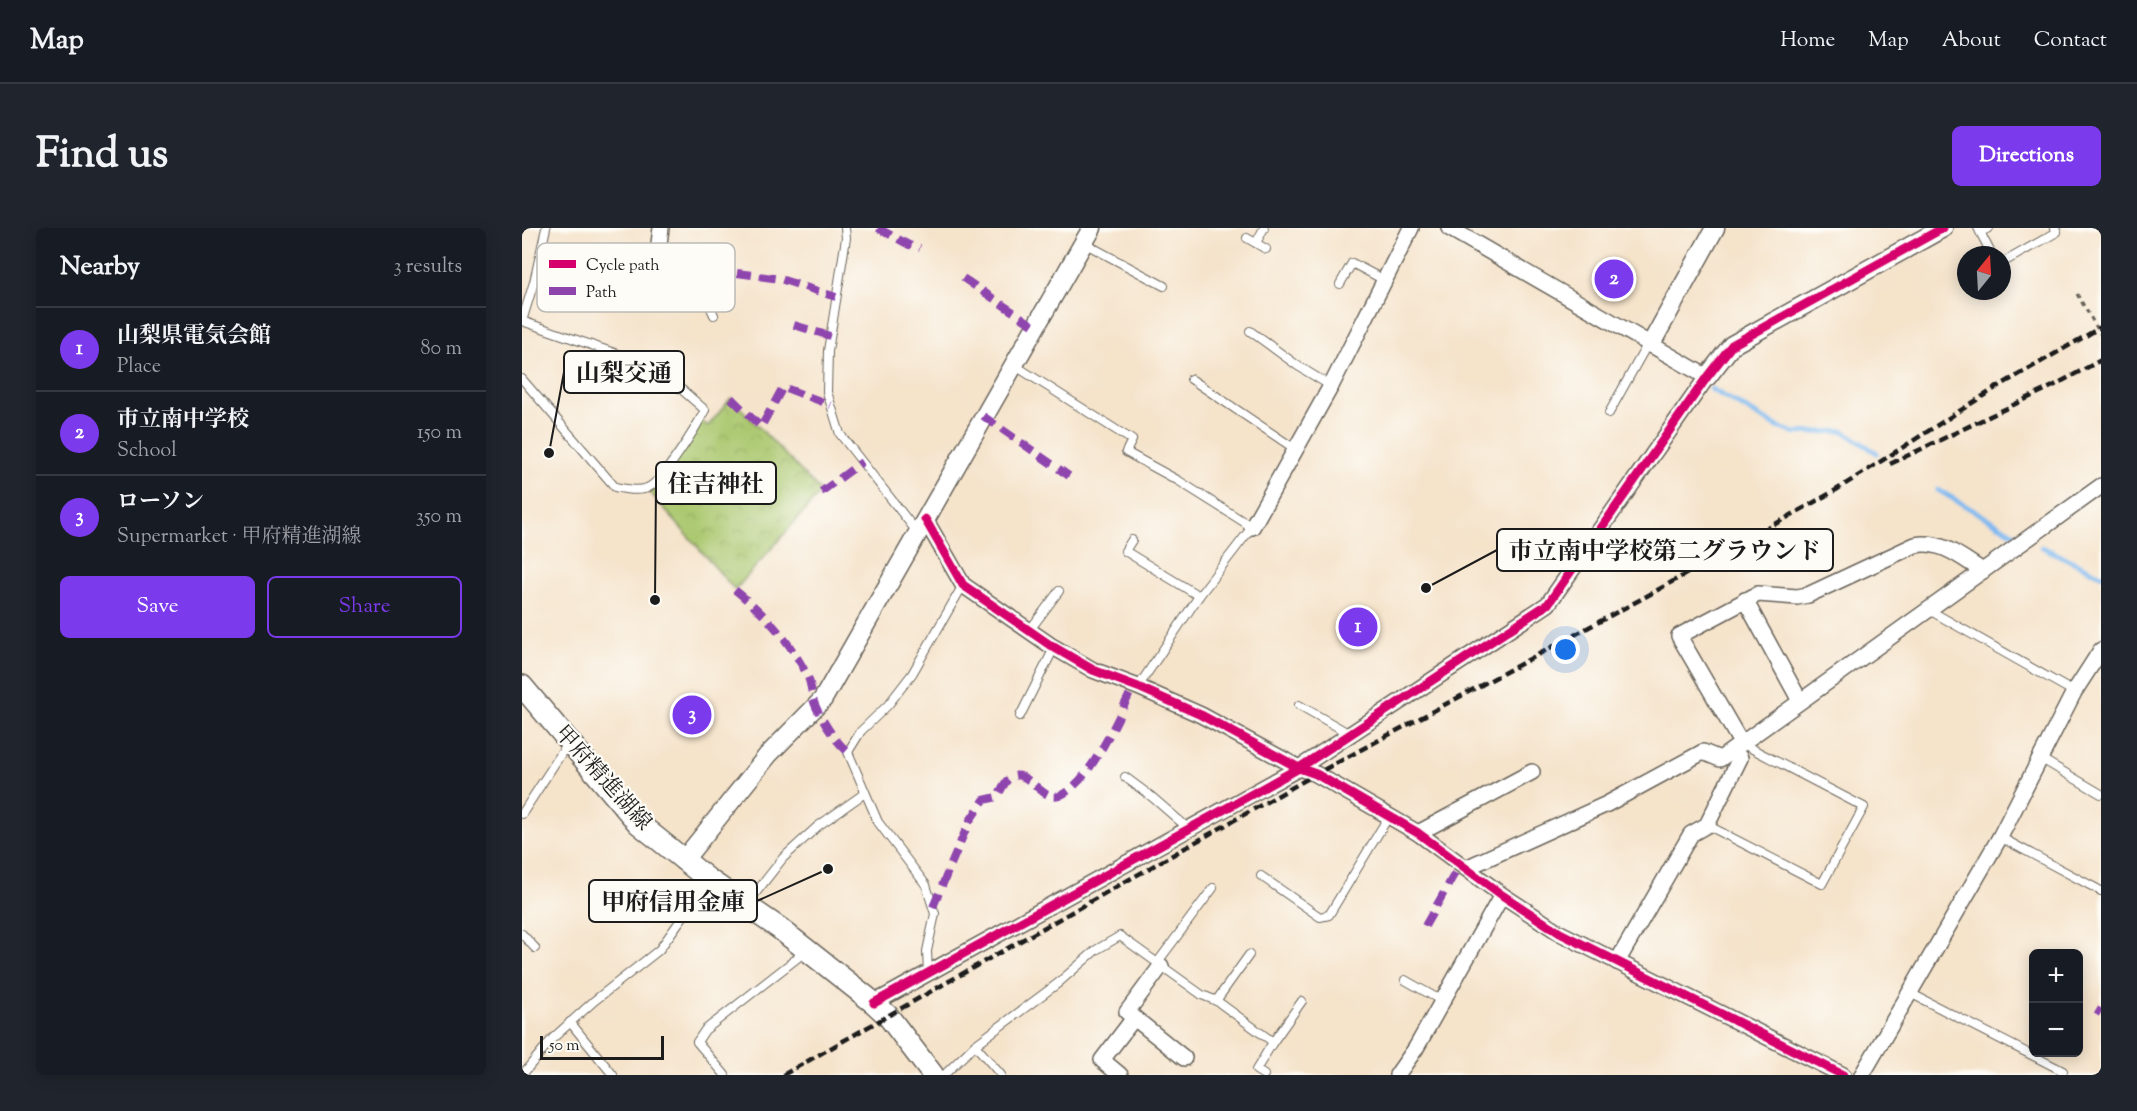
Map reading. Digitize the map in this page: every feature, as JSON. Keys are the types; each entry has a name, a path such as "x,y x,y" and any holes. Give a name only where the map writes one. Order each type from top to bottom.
{"main road":[{"name":"甲府精進湖線","path":"522,686 638,823 683,861 807,950 874,1003 888,1016 933,1075"}],"street":[{"path":"659,243 661,228"},
{"path":"1252,527 1331,386 1411,228"},
{"path":"1449,228 1707,377"},
{"path":"1649,344 1715,228"},
{"path":"874,1003 1299,768 1548,604 1707,377 1732,345 1943,228"},
{"path":"683,861 768,755 823,699 1088,235"},
{"path":"1466,868 1607,804 1703,752 1719,759 2101,486"},
{"path":"921,526 963,585 1054,648 1093,670 1202,715 1299,768 1316,774 1418,833 1502,895 1560,933 1844,1075"},
{"path":"1617,962 1691,834 1707,825 1740,758 1737,747 1679,636 1758,594 1797,597 1808,595 1915,544 1927,542 1940,546 1983,571"},
{"path":"1745,600 1800,701"},
{"path":"1862,1075 2000,837 2074,692 2101,650"},
{"path":"1418,833 1532,772"},
{"path":"1397,1075 1416,1048 1502,895"},
{"path":"1159,964 1127,1012 1184,1058"},
{"path":"1120,1075 1102,1060 1134,1018"}],"lane":[{"path":"543,243 546,228"},
{"path":"845,228 846,238 828,351 828,392 840,434 921,526"},
{"path":"1256,243 1264,228"},
{"path":"1987,246 1979,230 1989,228"},
{"path":"2011,258 2057,232 2055,228"},
{"path":"1088,235 1164,286"},
{"path":"1247,238 1266,249"},
{"path":"1340,284 1352,263 1384,280"},
{"path":"522,379 615,487 626,490 647,489 663,475 705,410 681,389 646,364 522,321 537,268"},
{"path":"1250,332 1331,386"},
{"path":"1609,413 1649,344"},
{"path":"1013,364 1132,440 1126,452 1179,481 1252,527 1200,596 1138,687"},
{"path":"1191,379 1295,449"},
{"path":"1132,540 1125,551 1200,596"},
{"path":"927,973 927,951 935,914 926,885 878,822 848,752 861,731 888,705 912,674 963,585"},
{"path":"1029,631 1059,591"},
{"path":"1928,610 2074,692"},
{"path":"1020,716 1054,648"},
{"path":"1299,705 1350,734"},
{"path":"522,814 569,742"},
{"path":"1707,825 1822,884 1864,807 1737,747"},
{"path":"2040,758 2101,794"},
{"path":"1125,777 1189,829"},
{"path":"746,906 783,858 818,826 865,793"},
{"path":"1261,876 1320,917 1329,915 1389,816"},
{"path":"2000,837 2101,891"},
{"path":"522,1075 552,1039 570,1022 659,950 709,880"},
{"path":"1159,964 1213,888"},
{"path":"522,934 536,948"},
{"path":"944,1075 975,1045 1057,984 1096,950 1120,936 1273,1042"},
{"path":"725,1075 697,1042 705,1030 807,950"},
{"path":"1216,1001 1249,955"},
{"path":"1405,980 1442,1001"},
{"path":"1910,993 2063,1071"},
{"path":"1264,1075 1256,1070 1302,1001"},
{"path":"570,1022 613,1075"},
{"path":"975,1045 1001,1075"}],"path":[{"path":"2077,294 2101,334"}],"green space":[{"path":"731,398 821,492 735,590 647,489 700,420 708,426"}],"waterway":[{"path":"1711,389 1780,428 1795,433 1843,431 1877,453"},
{"path":"1938,490 2016,535"},
{"path":"2042,547 2101,575"}],"railway":[{"path":"783,1075 1316,774 1645,597 1836,490 1994,389 2101,327"},
{"path":"1890,464 2053,386 2101,360"}],"marked path":[{"path":"878,228 909,245 920,248"},
{"path":"737,273 780,279 836,297"},
{"path":"963,278 1034,326"},
{"path":"794,325 830,336"},
{"path":"731,398 761,427 783,387 831,405"},
{"path":"983,416 1069,476"},
{"path":"821,492 862,462"},
{"path":"735,590 757,609 785,639 807,675 814,703 822,719 848,752"},
{"path":"933,907 969,822 984,800 997,797 1006,782 1016,776 1028,780 1052,796 1059,796 1071,789 1103,747 1134,685"},
{"path":"1425,926 1460,864"},
{"path":"2096,1010 2101,1013"}],"cycle path":[{"path":"874,1003 1299,768 1548,604 1707,377 1732,345 1943,228"},
{"path":"925,519 963,585 1050,645 1093,670 1201,715 1299,768 1316,774 1418,833 1502,895 1560,933 1843,1075"}],"place":[{"name":"市立南中学校","path":"1614,279"},
{"name":"山梨交通","path":"549,453"},
{"name":"市立南中学校第二グラウンド","path":"1426,588"},
{"name":"住吉神社","path":"655,600"},
{"name":"山梨県電気会館","path":"1358,627"},
{"name":"ローソン","path":"692,715"},
{"name":"甲府信用金庫","path":"828,869"}]}
